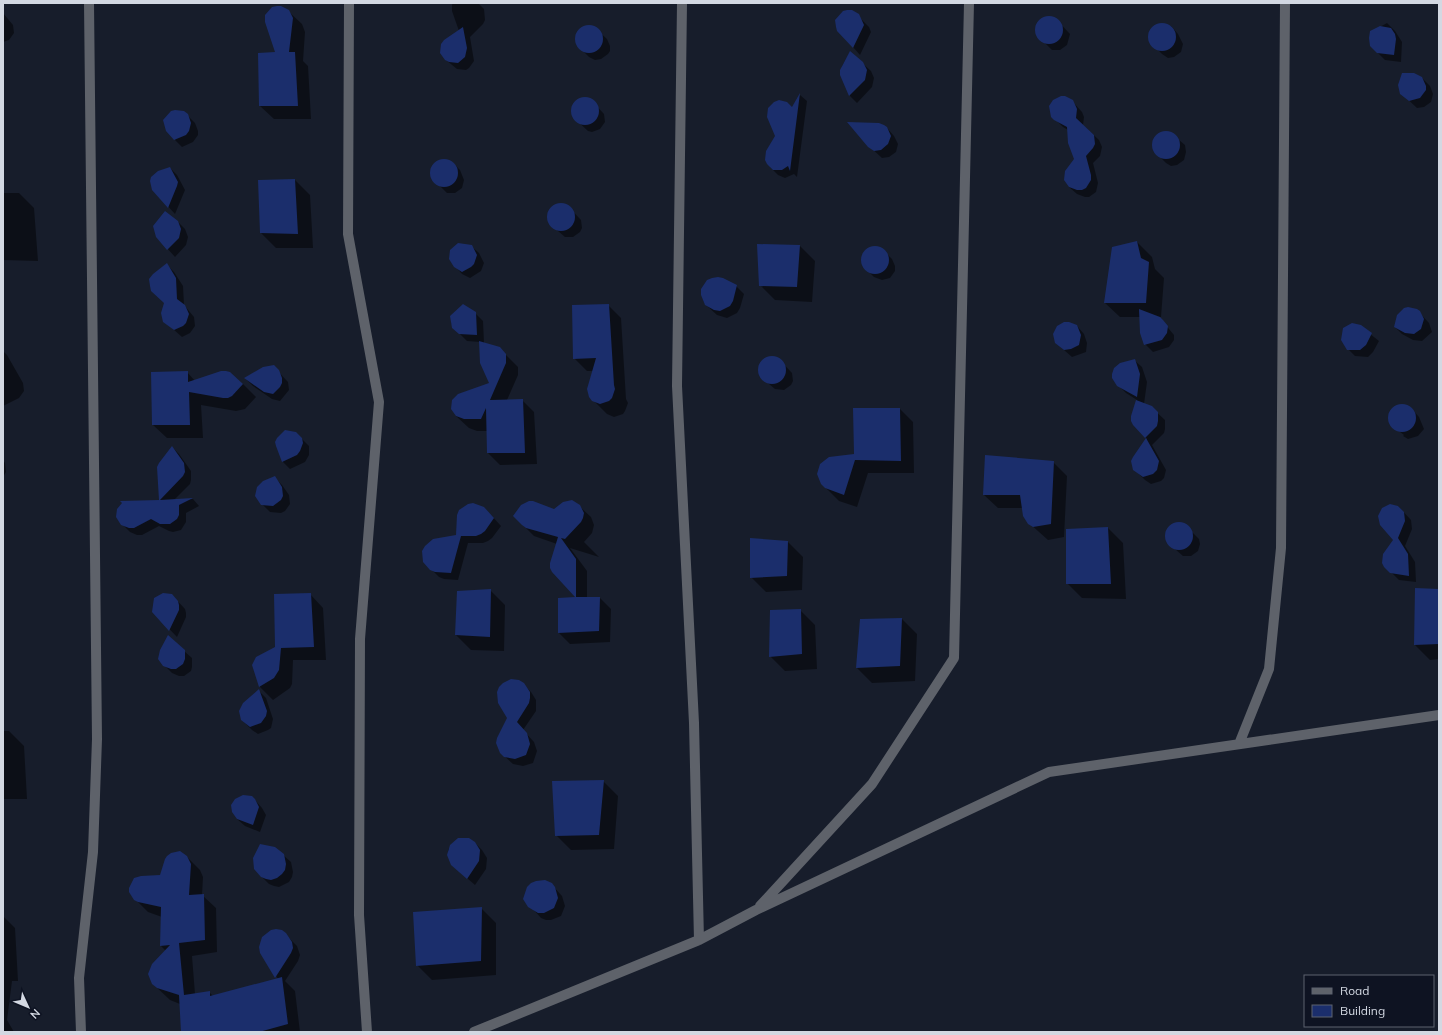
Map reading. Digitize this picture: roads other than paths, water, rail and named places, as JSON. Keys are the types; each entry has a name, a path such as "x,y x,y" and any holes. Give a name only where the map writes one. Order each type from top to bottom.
{"street":[{"path":"81,1032 79,978 93,852 97,739 89,3"},
{"path":"349,3 348,234 379,402 360,639 359,915 367,1032"},
{"path":"682,3 677,386 694,723 700,940"},
{"path":"756,910 872,784 954,658 969,3"},
{"path":"1239,744 1269,669 1281,548 1285,3"},
{"path":"474,1032 700,940 756,910 1049,772 1439,716"}]}
